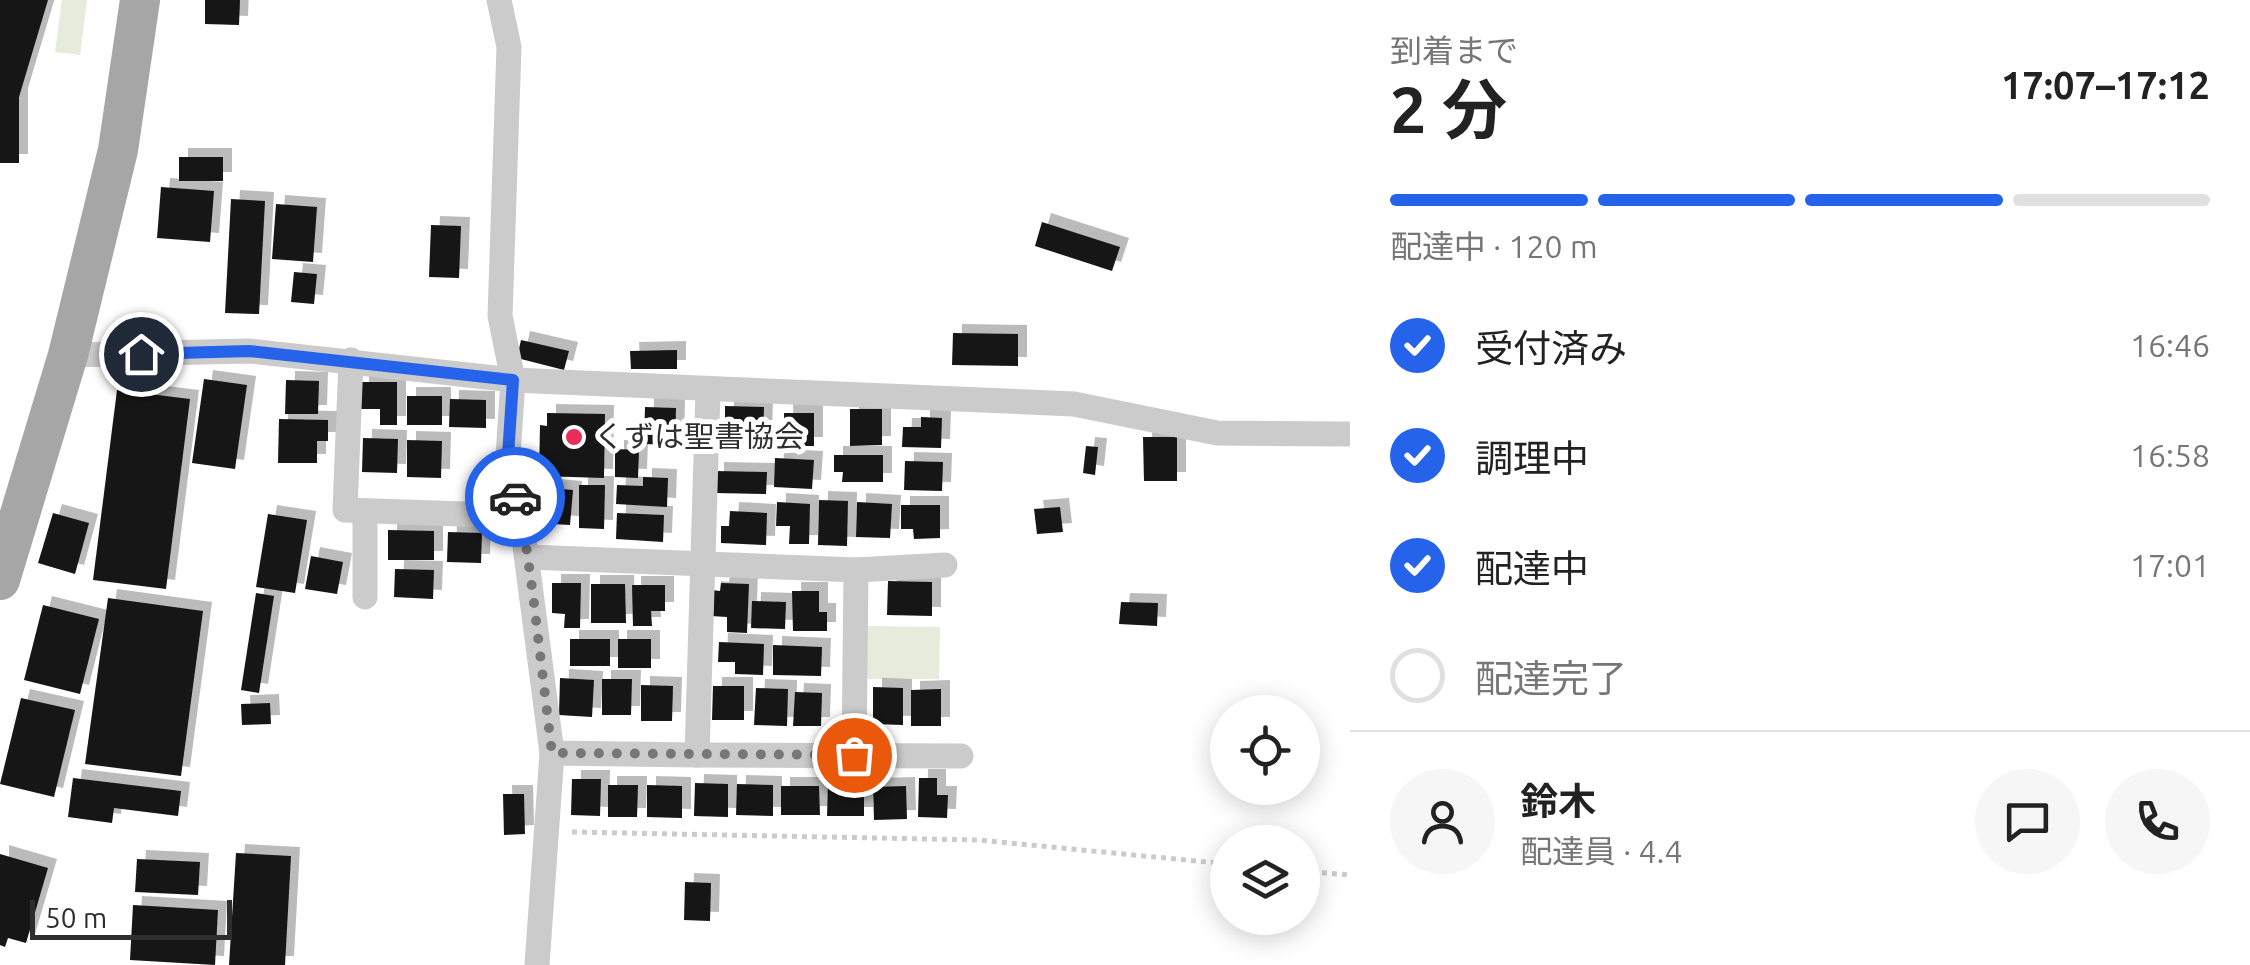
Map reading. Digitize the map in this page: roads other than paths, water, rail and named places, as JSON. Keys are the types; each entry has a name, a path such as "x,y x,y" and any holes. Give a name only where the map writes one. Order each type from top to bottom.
{"main road":[{"path":"0,580 68,356 118,150 140,0"}],"street":[{"path":"499,0 509,47 500,316 513,380 507,471 522,516 552,753 537,965"},
{"path":"68,356 249,351 513,380 1074,404 1217,433 1350,434"},
{"path":"351,360 345,510 522,516"},
{"path":"697,755 708,390"},
{"path":"364,512 365,597"},
{"path":"528,557 856,570 946,565"},
{"path":"854,755 856,570"},
{"path":"552,753 961,756"}],"place":[{"name":"くずは聖書協会","path":"574,437"}]}
